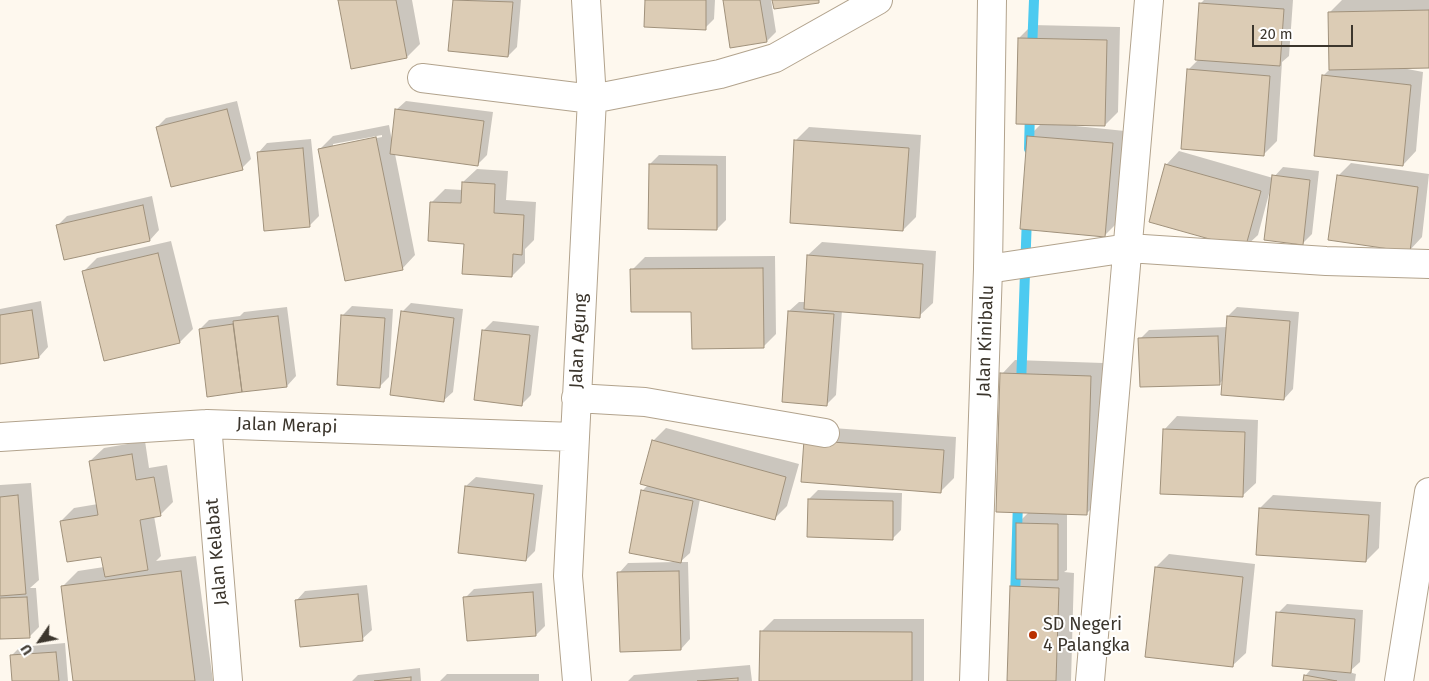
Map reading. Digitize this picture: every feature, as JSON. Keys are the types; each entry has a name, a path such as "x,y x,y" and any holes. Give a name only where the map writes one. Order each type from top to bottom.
{"street":[{"name":"Jalan Agung","path":"576,681 568,576 592,99 586,0"},
{"path":"422,78 592,99 720,74 775,58 878,0"},
{"name":"Jalan Kinibalu","path":"974,681 988,269 992,0"},
{"path":"1090,681 1149,0"},
{"path":"988,269 1128,248 1326,261 1429,264"},
{"path":"576,398 645,402 825,432"},
{"name":"Jalan Merapi","path":"0,436 207,424 574,438"},
{"name":"Jalan Kelabat","path":"207,424 228,681"},
{"path":"1399,681 1429,492"}],"building":[{"path":"338,0 396,0 407,58 351,69"},
{"path":"453,0 513,2 508,57 448,51"},
{"path":"645,0 706,0 706,30 644,27"},
{"path":"723,0 760,0 767,42 730,48"},
{"path":"772,0 819,0 819,3 774,9"},
{"path":"1199,3 1284,9 1280,66 1195,60"},
{"path":"1429,10 1429,68 1329,70 1328,12"},
{"path":"1018,38 1107,40 1105,126 1016,124"},
{"path":"1187,69 1270,76 1264,156 1181,149"},
{"path":"1322,75 1411,85 1403,166 1314,156"},
{"path":"227,109 243,170 171,187 156,127"},
{"path":"395,109 484,121 478,166 390,154"},
{"path":"1027,136 1113,143 1105,237 1020,229"},
{"path":"376,137 403,270 345,281 318,149"},
{"path":"794,140 909,148 903,231 790,223"},
{"path":"303,148 310,227 264,231 257,152"},
{"path":"649,164 717,165 717,230 648,229"},
{"path":"1165,164 1261,191 1245,249 1149,222"},
{"path":"1272,175 1310,180 1303,245 1264,240"},
{"path":"1337,175 1418,187 1410,252 1328,240"},
{"path":"462,182 495,184 494,213 524,215 522,255 513,254 512,277 462,274 464,244 428,241 430,202 461,203"},
{"path":"143,205 150,241 64,260 56,225"},
{"path":"158,253 180,343 104,361 82,271"},
{"path":"807,255 923,264 920,318 804,309"},
{"path":"763,268 764,348 692,349 691,312 631,312 630,269"},
{"path":"32,310 39,358 0,364 0,315"},
{"path":"401,311 454,318 444,402 390,395"},
{"path":"788,311 834,314 827,406 782,402"},
{"path":"341,315 385,318 380,388 337,385"},
{"path":"278,316 287,387 242,392 233,321"},
{"path":"1227,316 1290,321 1284,400 1221,395"},
{"path":"233,324 242,392 207,397 199,329"},
{"path":"482,330 530,335 522,406 474,400"},
{"path":"1218,336 1220,385 1140,387 1138,338"},
{"path":"1000,373 1091,376 1087,515 996,512"},
{"path":"1163,429 1245,432 1243,497 1160,494"},
{"path":"652,440 786,477 775,520 640,484"},
{"path":"804,440 944,450 941,493 801,482"},
{"path":"132,454 136,480 154,477 161,516 140,520 148,570 105,577 101,557 67,562 60,521 98,515 89,461"},
{"path":"465,486 534,494 526,561 458,553"},
{"path":"641,490 693,501 681,563 629,553"},
{"path":"18,495 26,594 0,596 0,497"},
{"path":"808,499 893,501 893,540 807,537"},
{"path":"1259,508 1369,515 1366,562 1256,555"},
{"path":"1016,523 1058,524 1058,580 1016,579"},
{"path":"1155,567 1243,577 1233,667 1145,657"},
{"path":"181,571 195,681 73,681 61,586"},
{"path":"679,571 681,650 620,652 617,572"},
{"name":"SD Negeri 4 Palangka","path":"1010,586 1059,588 1056,681 1007,681"},
{"path":"533,592 536,636 467,641 463,597"},
{"path":"358,594 363,641 300,647 295,600"},
{"path":"27,597 30,638 0,639 0,598"},
{"path":"1276,612 1355,619 1351,673 1272,666"},
{"path":"760,631 912,632 912,681 759,681"},
{"path":"56,652 59,681 12,681 10,655"},
{"path":"1304,675 1337,681 1303,681"},
{"path":"411,677 411,681 374,681"},
{"path":"738,678 738,681 697,681"}],"waterway":[{"path":"1032,51 1034,0"},
{"path":"1029,149 1030,111"},
{"path":"1021,386 1027,216"},
{"path":"1015,599 1018,501"}],"place":[{"name":"SD Negeri 4 Palangka","path":"1033,635"}]}
